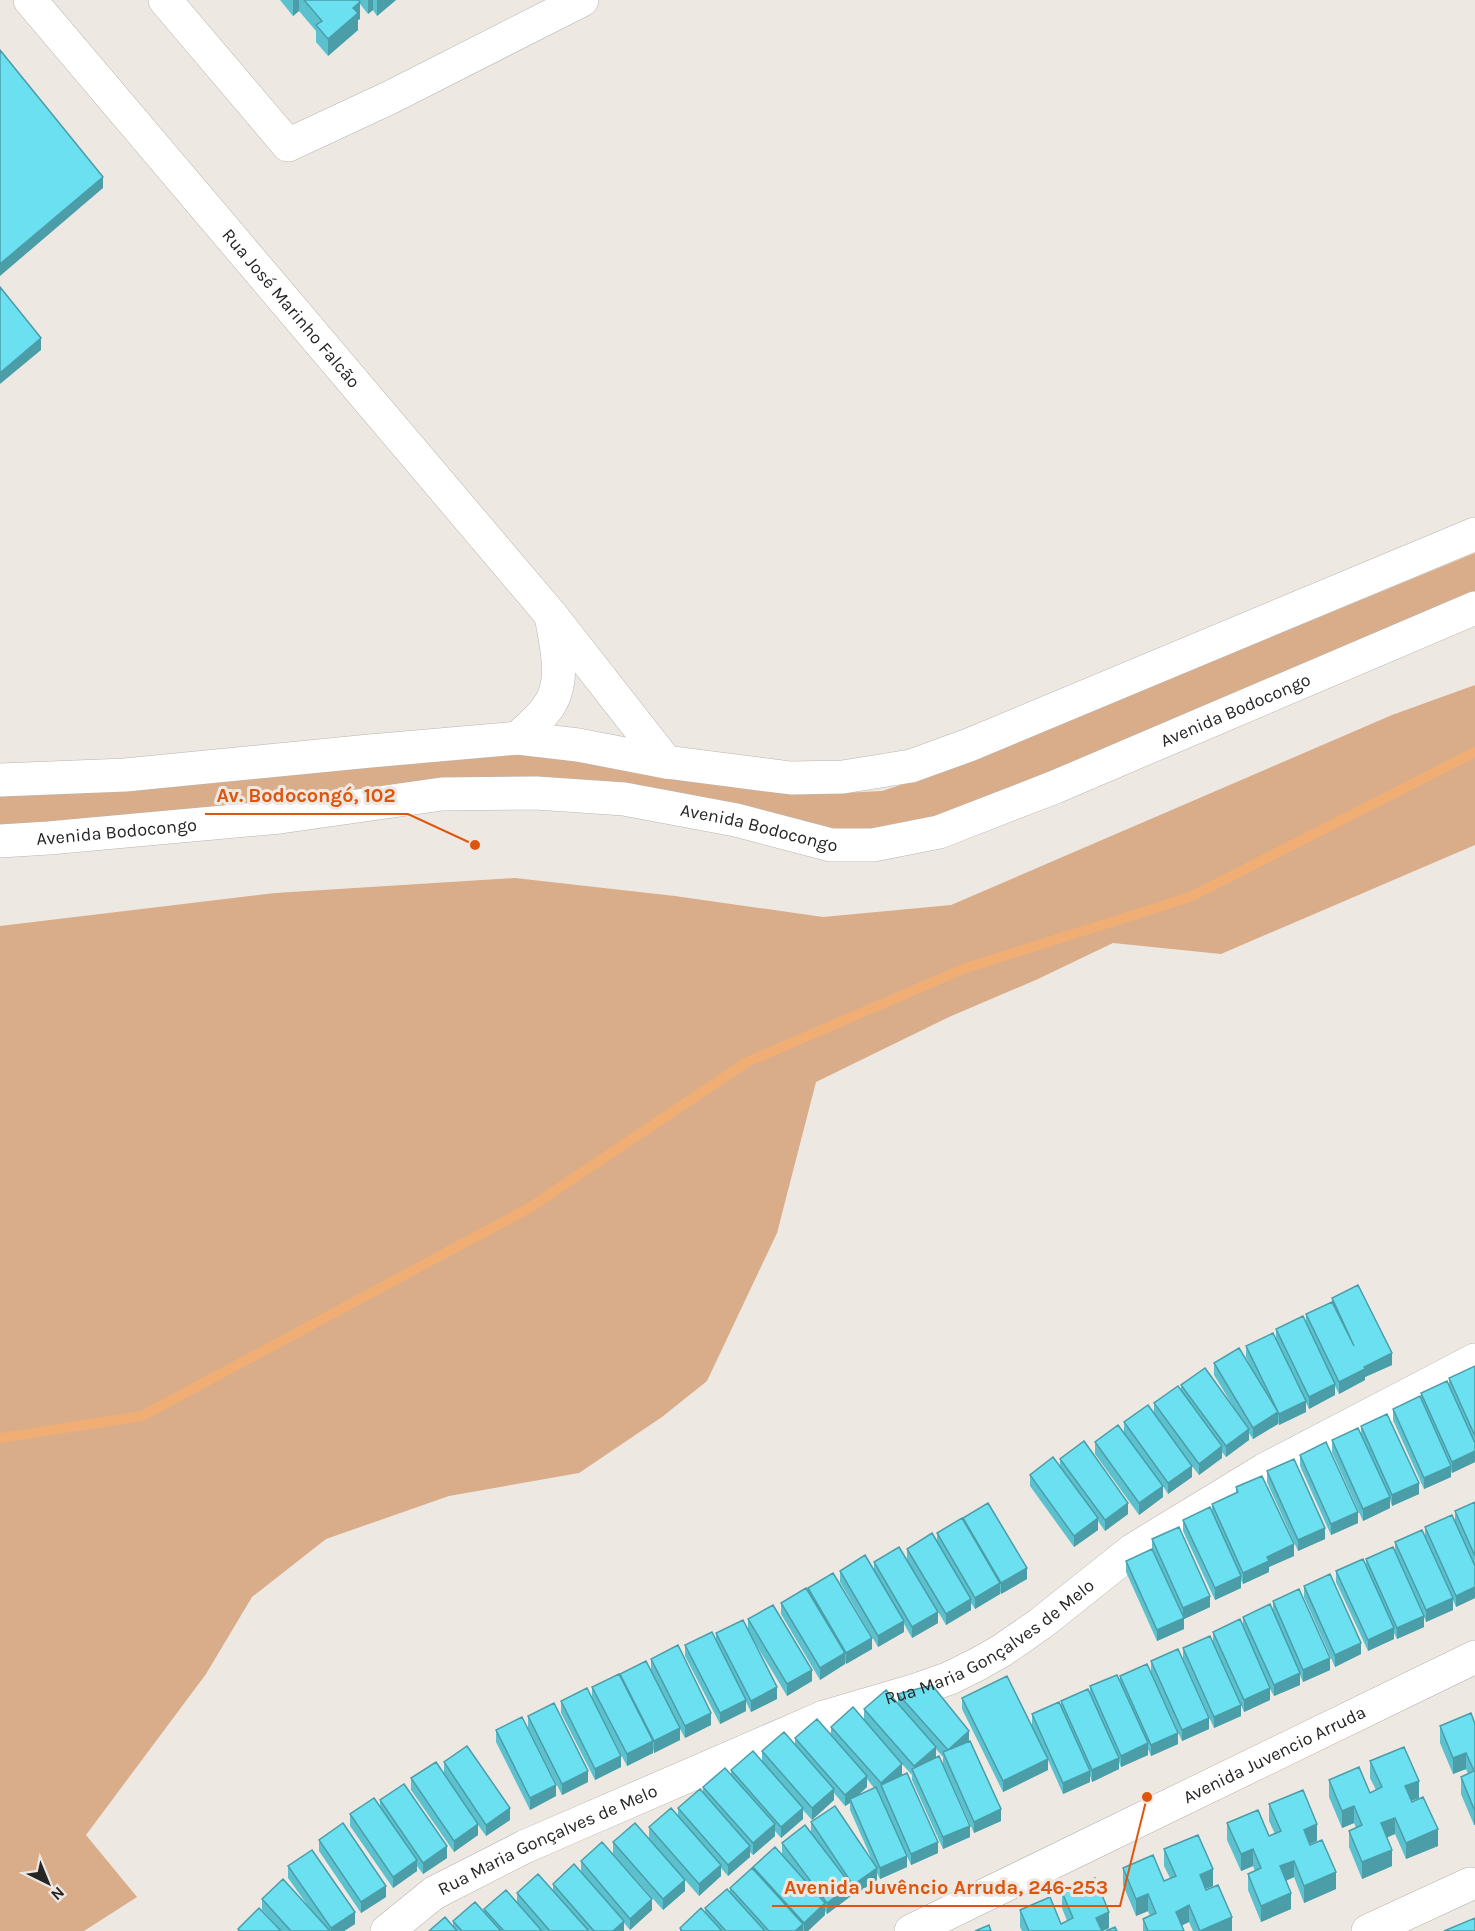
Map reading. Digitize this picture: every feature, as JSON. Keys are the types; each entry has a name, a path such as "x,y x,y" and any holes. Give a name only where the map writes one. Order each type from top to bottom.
{"street":[{"path":"165,0 288,145 391,97 582,0"},
{"name":"Rua José Marinho Falcão","path":"48,6 551,615 666,762"},
{"path":"0,780 136,774 518,738 578,745 666,762 791,778 843,777 911,766 980,741 1475,534"},
{"name":"Avenida Bodocongo","path":"0,841 280,817 442,794 536,793 624,799 736,820 831,845 873,845 939,832 1055,787 1475,608"},
{"path":"518,738 547,709 557,687 559,666 551,615"},
{"name":"Rua Maria Gonçalves de Melo","path":"387,1931 434,1893 524,1847 824,1716 916,1690 950,1678 978,1664 1040,1624 1133,1550 1264,1470 1475,1360"},
{"name":"Avenida Juvencio Arruda","path":"912,1931 1475,1657"},
{"path":"1368,1931 1470,1884"}],"shaded area":[{"path":"1475,553 1475,593 948,814 887,827 846,830 380,792 0,829 0,795 519,748 735,786 820,794 882,791 959,766"},
{"path":"1475,685 1475,845 1221,954 1113,943 1038,979 949,1017 816,1082 777,1233 707,1381 662,1417 579,1473 449,1496 326,1539 252,1597 206,1674 86,1835 137,1897 84,1931 0,1931 0,926 275,893 515,878 675,896 823,917 951,905 1392,715"}],"building":[{"path":"304,0 358,0 360,2 353,8 358,13 328,39 316,25 322,21"},
{"path":"0,50 103,177 0,264"},
{"path":"0,287 41,338 0,373"},
{"path":"1358,1285 1392,1353 1339,1382 1306,1314 1332,1302 1354,1346 1332,1298"},
{"path":"1303,1316 1335,1384 1309,1397 1276,1329"},
{"path":"1273,1333 1306,1401 1279,1414 1246,1346"},
{"path":"1239,1348 1278,1412 1253,1428 1214,1363"},
{"path":"1475,1366 1475,1436 1449,1378"},
{"path":"1205,1368 1249,1429 1226,1446 1181,1385"},
{"path":"1447,1381 1475,1443 1475,1451 1452,1462 1421,1393"},
{"path":"1178,1386 1222,1446 1199,1464 1154,1403"},
{"path":"1420,1396 1451,1466 1424,1478 1393,1409"},
{"path":"1148,1405 1192,1466 1168,1483 1124,1422"},
{"path":"1387,1414 1419,1483 1392,1495 1361,1426"},
{"path":"1118,1425 1163,1486 1139,1503 1095,1442"},
{"path":"1358,1428 1390,1497 1363,1509 1332,1440"},
{"path":"1084,1441 1128,1503 1105,1520 1060,1459"},
{"path":"1326,1442 1358,1512 1331,1524 1300,1455"},
{"path":"1053,1457 1098,1518 1074,1536 1030,1475"},
{"path":"1294,1459 1325,1528 1298,1540 1267,1471"},
{"path":"1262,1476 1294,1544 1267,1557 1269,1561 1243,1573 1212,1504 1238,1492 1236,1487"},
{"path":"1475,1502 1475,1556 1455,1511"},
{"path":"988,1503 1027,1568 1001,1583 963,1518"},
{"path":"1210,1507 1241,1576 1215,1588 1183,1520"},
{"path":"1452,1515 1475,1566 1475,1587 1456,1596 1425,1527"},
{"path":"962,1518 1000,1583 975,1598 937,1533"},
{"path":"1179,1527 1210,1596 1183,1608 1152,1539"},
{"path":"1422,1530 1453,1598 1426,1610 1395,1542"},
{"path":"932,1533 971,1599 946,1614 907,1549"},
{"path":"899,1547 938,1612 912,1627 874,1562"},
{"path":"1393,1547 1424,1616 1397,1628 1366,1559"},
{"path":"1152,1549 1184,1618 1157,1630 1126,1561"},
{"path":"865,1555 904,1621 878,1636 840,1571"},
{"path":"1363,1559 1394,1628 1368,1640 1336,1571"},
{"path":"833,1573 872,1638 846,1653 808,1588"},
{"path":"1330,1574 1361,1643 1335,1655 1304,1586"},
{"path":"806,1588 845,1653 820,1668 781,1603"},
{"path":"1299,1589 1330,1658 1303,1670 1273,1601"},
{"path":"1270,1604 1300,1673 1274,1685 1243,1617"},
{"path":"773,1605 812,1670 787,1684 748,1619"},
{"path":"1240,1619 1270,1688 1244,1700 1213,1632"},
{"path":"743,1620 777,1687 751,1701 716,1633"},
{"path":"712,1632 746,1700 720,1713 685,1645"},
{"path":"1210,1636 1241,1705 1214,1717 1183,1648"},
{"path":"678,1645 711,1713 685,1726 651,1659"},
{"path":"1178,1649 1209,1718 1182,1730 1151,1661"},
{"path":"646,1661 680,1728 654,1741 620,1674"},
{"path":"1147,1664 1178,1733 1151,1745 1120,1676"},
{"path":"619,1674 653,1741 627,1754 592,1687"},
{"path":"1117,1675 1148,1743 1121,1756 1090,1686"},
{"path":"1007,1676 1048,1759 1003,1781 962,1698"},
{"path":"932,1685 969,1731 948,1750 898,1694"},
{"path":"587,1688 621,1756 595,1769 561,1701"},
{"path":"1088,1689 1119,1758 1092,1770 1061,1701"},
{"path":"886,1690 936,1747 914,1766 864,1709"},
{"path":"1059,1702 1090,1771 1063,1783 1032,1714"},
{"path":"554,1703 588,1771 562,1784 528,1716"},
{"path":"853,1707 902,1764 881,1783 831,1727"},
{"path":"1471,1713 1475,1724 1474,1809 1461,1777 1474,1771 1466,1753 1453,1758 1440,1726"},
{"path":"522,1717 556,1785 530,1798 496,1730"},
{"path":"817,1719 867,1776 845,1795 795,1738"},
{"path":"784,1732 834,1789 812,1808 762,1751"},
{"path":"970,1741 1001,1809 974,1822 943,1752"},
{"path":"467,1746 510,1808 486,1825 444,1762"},
{"path":"1404,1747 1419,1781 1405,1786 1412,1802 1423,1797 1438,1829 1406,1843 1395,1818 1381,1823 1392,1850 1362,1862 1349,1831 1362,1825 1354,1806 1342,1811 1329,1780 1359,1767 1370,1793 1382,1787 1370,1761"},
{"path":"753,1751 803,1808 781,1827 731,1770"},
{"path":"939,1756 970,1826 943,1837 912,1769"},
{"path":"436,1762 478,1824 454,1841 411,1778"},
{"path":"725,1768 775,1824 753,1843 703,1787"},
{"path":"907,1773 938,1842 911,1854 881,1785"},
{"path":"404,1784 447,1846 423,1863 380,1800"},
{"path":"876,1787 907,1856 880,1868 850,1799"},
{"path":"700,1789 750,1846 728,1865 678,1808"},
{"path":"1303,1790 1317,1824 1304,1830 1310,1845 1322,1840 1336,1872 1304,1886 1294,1861 1280,1866 1291,1893 1261,1906 1248,1874 1261,1868 1253,1849 1241,1854 1227,1823 1258,1810 1269,1836 1281,1831 1269,1804"},
{"path":"374,1798 417,1860 393,1877 350,1814"},
{"path":"835,1806 877,1868 853,1885 811,1822"},
{"path":"671,1808 721,1865 699,1884 649,1827"},
{"path":"343,1823 386,1886 361,1902 319,1840"},
{"path":"635,1823 685,1880 663,1899 613,1842"},
{"path":"805,1825 851,1885 827,1903 782,1843"},
{"path":"1198,1835 1213,1869 1200,1875 1206,1890 1218,1885 1232,1917 1200,1931 1189,1905 1176,1912 1184,1931 1148,1931 1143,1919 1156,1913 1148,1894 1136,1899 1123,1868 1153,1855 1164,1881 1176,1876 1164,1849"},
{"path":"602,1842 652,1899 630,1919 581,1861"},
{"path":"775,1847 825,1903 804,1923 753,1867"},
{"path":"312,1850 355,1912 331,1928 288,1866"},
{"path":"574,1864 624,1921 613,1931 594,1931 553,1884"},
{"path":"752,1868 803,1924 795,1931 769,1931 730,1888"},
{"path":"538,1874 588,1931 550,1931 517,1893"},
{"path":"1095,1878 1109,1912 1096,1918 1102,1931 1029,1931 1020,1910 1050,1897 1061,1924 1073,1918 1062,1892"},
{"path":"283,1879 330,1931 291,1931 262,1899"},
{"path":"727,1889 765,1931 726,1931 705,1908"},
{"path":"506,1890 542,1931 504,1931 484,1909"},
{"path":"475,1902 501,1931 462,1931 453,1921"},
{"path":"259,1908 281,1931 240,1931 238,1929"},
{"path":"701,1908 722,1931 682,1931 680,1928"},
{"path":"445,1917 457,1931 429,1931"},
{"path":"1475,1918 1475,1931 1444,1931"},
{"path":"989,1925 991,1931 975,1931"}],"waterway":[{"path":"0,1438 142,1416 529,1208 747,1062 963,969 1190,897 1475,752"}],"place":[{"name":"Av. Bodocongó, 102","path":"475,845"},
{"name":"Avenida Juvêncio Arruda, 246-253","path":"1147,1797"}]}
